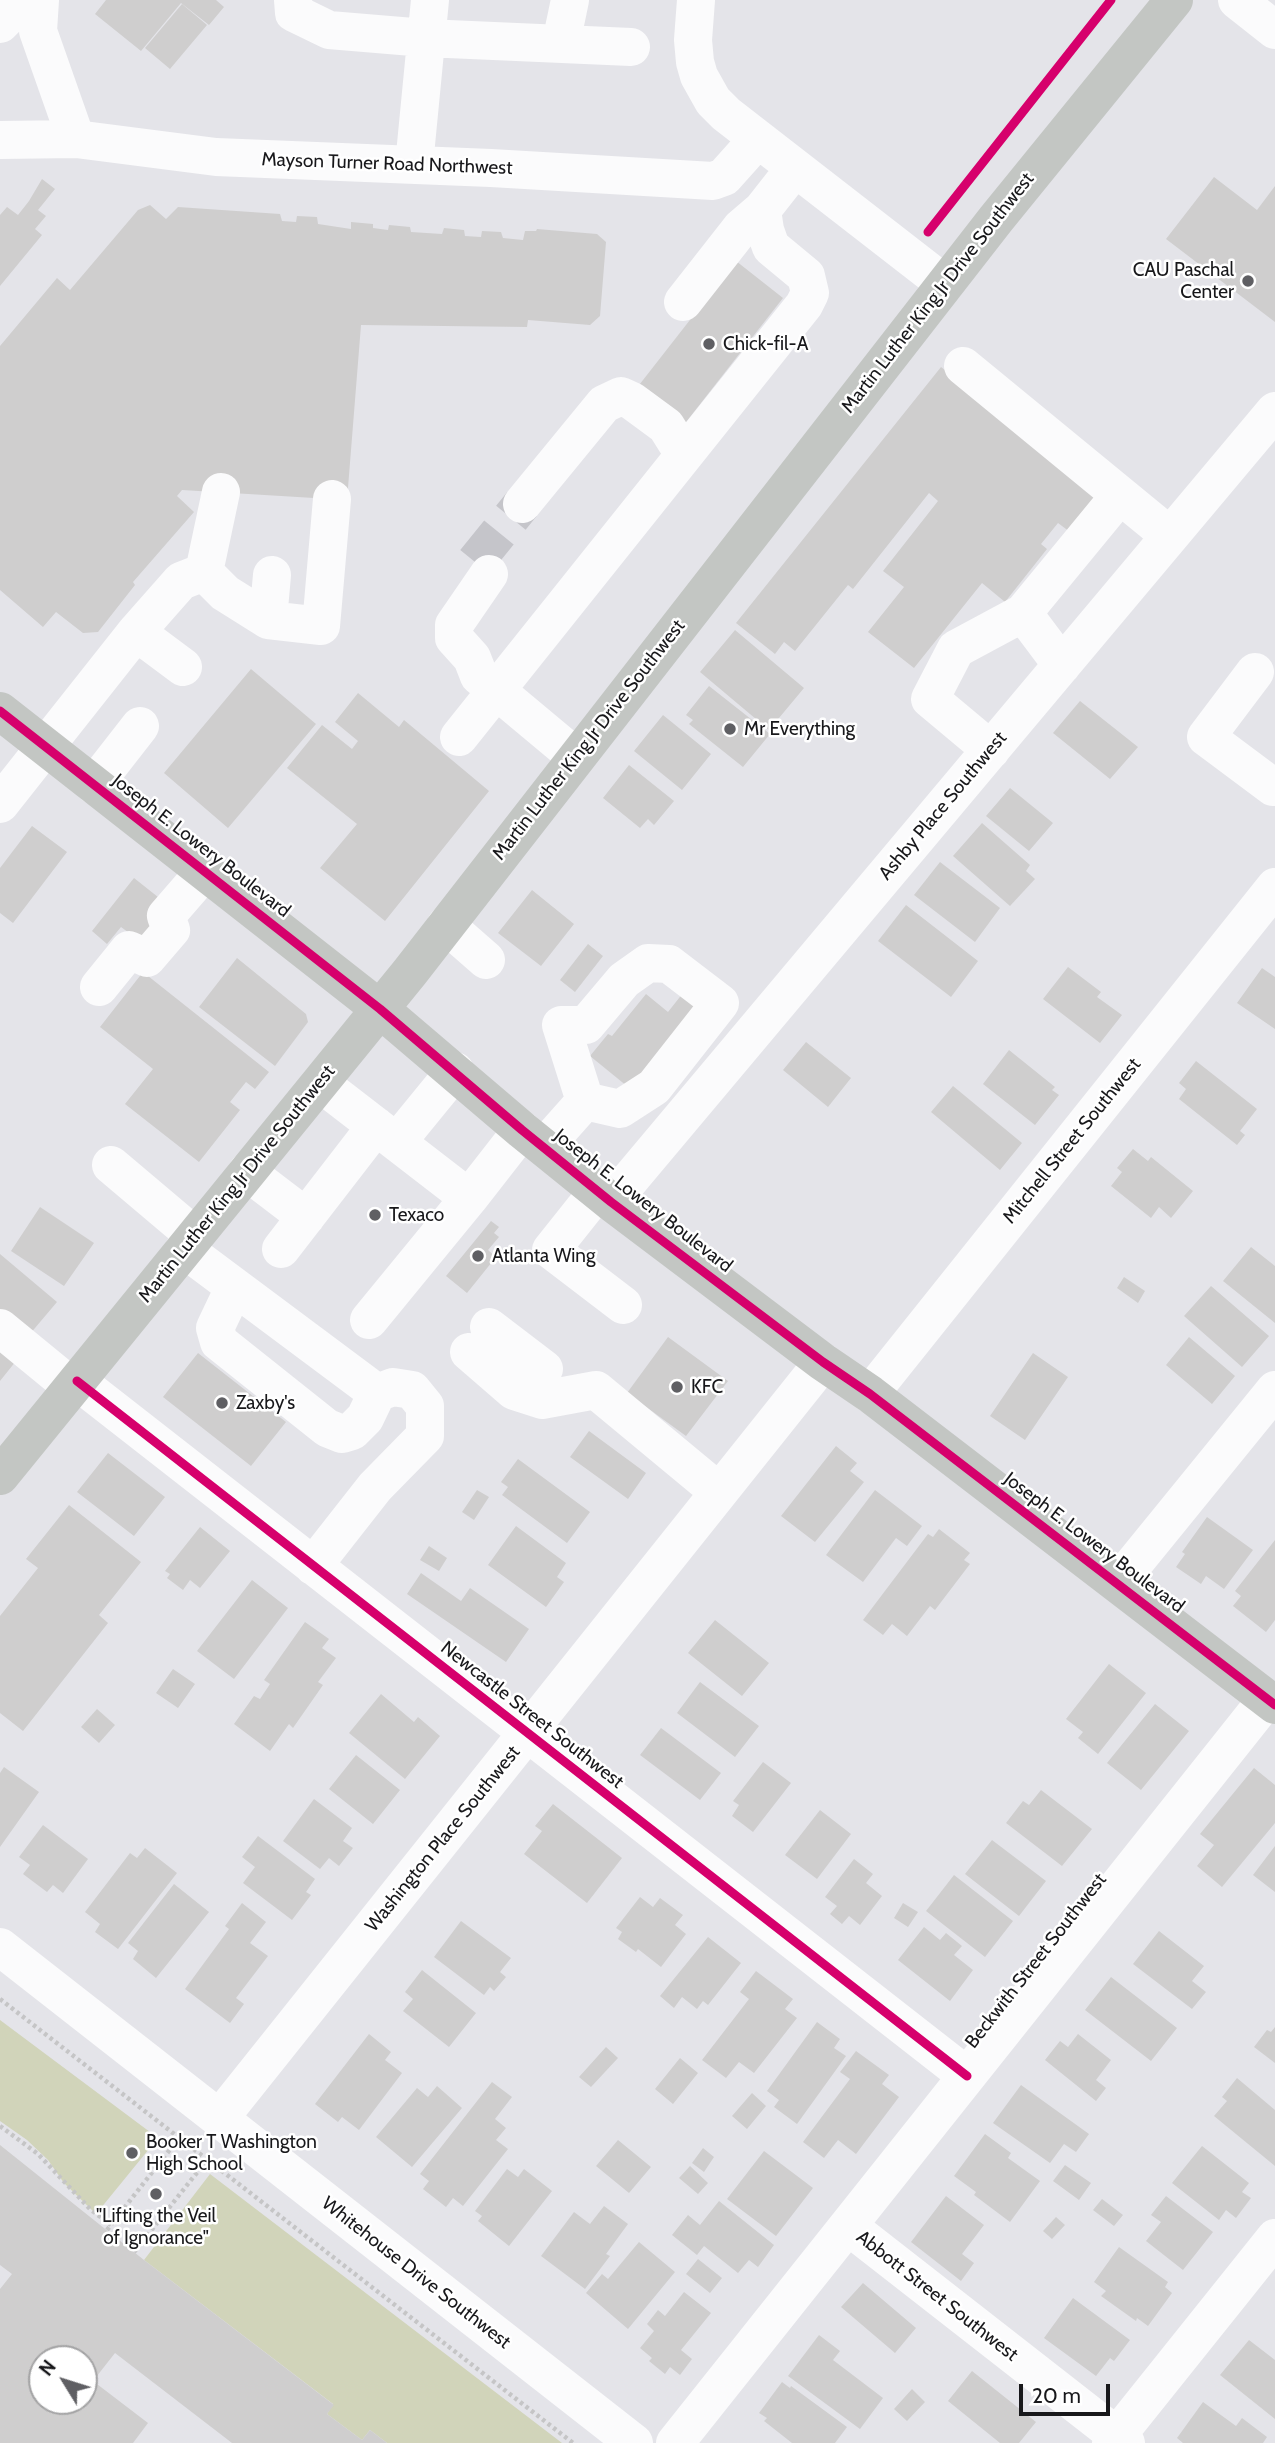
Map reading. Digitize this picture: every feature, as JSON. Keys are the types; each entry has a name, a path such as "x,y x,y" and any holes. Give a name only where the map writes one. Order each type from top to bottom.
{"main road":[{"name":"Martin Luther King Jr Drive Southwest","path":"0,1476 380,1009 945,284 1174,0"},
{"name":"Joseph E. Lowery Boulevard","path":"0,711 380,1009 605,1196 823,1362 870,1394 1271,1702"}],"street":[{"path":"0,24 24,0"},
{"path":"40,0 38,31 76,138"},
{"path":"293,0 294,13 329,30 425,38 631,47"},
{"path":"414,165 430,0"},
{"path":"561,43 570,0"},
{"path":"696,0 693,40 699,76 713,101 726,114 945,284"},
{"path":"1237,0 1275,30"},
{"name":"Mayson Turner Road Northwest","path":"0,140 76,138 216,157 713,181 724,177 758,139"},
{"path":"683,302 741,228 762,210 795,168"},
{"path":"459,737 487,684 681,447 804,305 810,293 806,276 771,247 762,210"},
{"path":"963,366 1170,536"},
{"path":"529,510 604,404 621,396 666,426 681,447"},
{"name":"Ashby Place Southwest","path":"623,1306 551,1250 605,1196 764,1020 990,750 1079,654 1139,582 1170,536 1275,411"},
{"path":"204,572 221,492"},
{"path":"990,750 930,699 956,649 1023,613 1120,495"},
{"path":"204,572 225,593 268,620 321,626 332,499"},
{"path":"482,568 454,625 454,638 472,658 487,684 576,757"},
{"path":"0,804 136,632 181,581 204,572"},
{"path":"268,620 272,575"},
{"path":"1023,613 1079,654"},
{"path":"136,632 183,667"},
{"path":"1255,672 1206,737 1273,787 1275,785"},
{"path":"94,785 140,726"},
{"path":"99,987 129,950 147,958 171,930 166,916 205,871"},
{"name":"Mitchell Street Southwest","path":"870,1394 1275,887"},
{"path":"446,925 486,960"},
{"path":"585,1101 561,1026 586,1025 624,980 648,963 669,964 720,1003 764,1020"},
{"path":"369,1320 469,1199 533,1138 585,1101 620,1109 654,1087 720,1003"},
{"path":"281,1249 306,1217 386,1134 455,1071"},
{"path":"320,1083 469,1199"},
{"path":"111,1165 234,1288 377,1393"},
{"path":"247,1172 306,1217"},
{"path":"234,1288 215,1328 219,1342 327,1428 341,1434 352,1431 365,1418 377,1393 393,1387 412,1390 425,1406 425,1436 375,1487 313,1566"},
{"name":"Newcastle Street Southwest","path":"0,1328 313,1566 967,2076"},
{"path":"544,1369 479,1339 514,1391 542,1400 596,1390 719,1492"},
{"name":"Washington Place Southwest","path":"219,2119 823,1362"},
{"path":"1118,1583 1275,1390"},
{"name":"Beckwith Street Southwest","path":"675,2443 967,2076 1271,1702"},
{"name":"Whitehouse Drive Southwest","path":"0,1947 635,2443"},
{"name":"Abbott Street Southwest","path":"848,2226 1118,2441"},
{"path":"1118,2441 1275,2238"}],"path":[{"path":"0,1998 573,2443"},
{"path":"0,2126 38,2154 90,2209 111,2225"},
{"path":"107,2230 179,2138"},
{"path":"134,2252 207,2160"}],"green space":[{"path":"0,2020 158,2138 96,2214 64,2183 48,2160 27,2140 0,2121"},
{"path":"210,2174 562,2443 387,2443 370,2430 362,2440 327,2414 333,2404 144,2260"}],"building":[{"path":"106,0 216,0 224,7 209,25 181,3 141,51 95,14"},
{"path":"182,4 207,25 170,69 145,48"},
{"name":"CAU Paschal Center","path":"1214,177 1257,210 1275,186 1275,322 1166,239"},
{"path":"42,179 55,189 38,210 46,216 35,229 42,235 0,286 0,215 7,207 18,215"},
{"path":"150,205 166,219 178,207 280,214 282,221 296,222 297,216 317,217 318,224 351,229 351,222 373,224 373,228 388,230 389,225 410,227 411,232 442,234 444,228 464,230 465,236 481,237 482,231 501,232 503,238 523,240 525,231 537,229 597,234 606,242 600,316 590,325 528,320 527,327 361,325 347,500 182,490 177,496 194,512 133,582 135,585 98,632 83,633 56,612 43,627 0,590 0,346 57,278 70,290 138,210"},
{"name":"Chick-fil-A","path":"736,261 783,298 683,426 636,389"},
{"path":"941,367 1104,497 1074,535 1058,523 1041,544 1047,549 1005,602 982,583 914,668 868,632 904,587 883,571 938,501 929,493 853,589 848,585 795,651 784,642 775,654 736,623"},
{"path":"735,630 804,688 769,730 700,672"},
{"path":"251,669 316,724 228,828 164,773"},
{"name":"Mr Everything","path":"709,686 770,734 743,767 689,724 693,720 686,715"},
{"path":"358,693 399,727 404,720 489,791 385,921 320,868 357,824 287,768 322,725 352,749 358,741 335,722"},
{"path":"1080,701 1138,747 1110,779 1053,733"},
{"path":"663,715 711,754 682,790 634,751"},
{"path":"629,765 674,801 654,825 648,819 640,828 603,798"},
{"path":"1010,788 1053,823 1029,851 986,816"},
{"path":"982,823 1030,865 1026,871 1035,879 1010,906 953,856"},
{"path":"32,826 67,852 13,923 0,913 0,868"},
{"path":"940,862 1000,908 975,942 914,895"},
{"path":"134,878 163,901 154,924 140,941 121,927 107,944 92,931"},
{"path":"532,890 574,924 541,966 498,933"},
{"path":"906,905 978,961 951,997 878,941"},
{"path":"588,944 603,956 575,992 560,980"},
{"path":"237,958 306,1014 308,1022 275,1066 199,1007"},
{"path":"1068,967 1101,992 1097,997 1122,1015 1100,1043 1043,999"},
{"path":"1262,968 1275,977 1275,1029 1237,1003"},
{"path":"143,972 269,1072 255,1089 246,1082 230,1102 240,1110 199,1162 125,1104 153,1069 100,1027"},
{"path":"683,993 697,1004 633,1091 590,1056 608,1034 612,1036 646,994 668,1012"},
{"path":"806,1042 851,1078 828,1107 783,1070"},
{"path":"1009,1050 1055,1087 1052,1090 1059,1095 1035,1125 983,1084"},
{"path":"1196,1061 1257,1109 1240,1131 1245,1135 1237,1145 1179,1099 1186,1089 1179,1083"},
{"path":"953,1086 1022,1143 1000,1170 931,1112"},
{"path":"1133,1149 1148,1161 1151,1157 1193,1191 1171,1218 1159,1207 1151,1218 1111,1186 1122,1172 1117,1168"},
{"path":"40,1207 94,1243 64,1286 11,1251"},
{"name":"Atlanta Wing","path":"491,1221 499,1227 494,1233 499,1237 488,1250 496,1257 467,1293 446,1276"},
{"path":"1251,1247 1275,1266 1275,1323 1223,1281"},
{"path":"0,1254 57,1302 24,1341 0,1321"},
{"path":"1124,1277 1145,1291 1138,1303 1117,1288"},
{"path":"1211,1286 1269,1336 1242,1367 1184,1316"},
{"name":"KFC","path":"668,1337 728,1381 686,1436 627,1393"},
{"path":"1189,1337 1235,1376 1212,1404 1166,1365"},
{"path":"0,1340 20,1356 0,1381"},
{"path":"198,1353 286,1422 251,1466 163,1397"},
{"path":"1033,1353 1068,1377 1025,1440 990,1416"},
{"path":"589,1431 646,1473 628,1499 570,1457"},
{"path":"836,1446 857,1463 850,1471 864,1482 815,1542 781,1516"},
{"path":"108,1453 165,1497 134,1536 77,1492"},
{"path":"518,1459 590,1512 567,1543 502,1495 508,1487 501,1482"},
{"path":"477,1490 489,1497 474,1520 462,1512"},
{"path":"875,1490 922,1526 907,1546 896,1538 863,1582 826,1555"},
{"path":"69,1505 141,1562 99,1615 108,1623 23,1731 0,1713 0,1616 38,1568 26,1559"},
{"path":"1207,1517 1253,1550 1224,1589 1206,1576 1201,1584 1176,1567 1185,1554 1182,1552"},
{"path":"516,1526 566,1563 557,1577 564,1582 546,1607 488,1565"},
{"path":"200,1527 230,1551 200,1588 190,1580 183,1590 167,1578 170,1574 165,1571"},
{"path":"939,1529 970,1553 964,1560 970,1564 935,1610 930,1606 907,1636 892,1624 883,1635 863,1620 928,1534 933,1537"},
{"path":"1275,1540 1275,1620 1266,1632 1233,1606 1241,1596 1235,1591"},
{"path":"429,1546 447,1558 439,1571 420,1560"},
{"path":"421,1573 461,1601 470,1588 529,1629 506,1662 407,1594"},
{"path":"252,1580 288,1608 234,1679 197,1651"},
{"path":"715,1620 769,1663 742,1696 688,1653"},
{"path":"305,1622 329,1639 322,1648 336,1658 318,1682 323,1685 293,1728 289,1724 270,1751 234,1724 254,1696 260,1699 270,1684 264,1680"},
{"path":"1109,1664 1146,1693 1098,1754 1078,1738 1083,1732 1066,1719"},
{"path":"173,1669 195,1684 178,1708 156,1693"},
{"path":"700,1682 759,1726 735,1757 677,1713"},
{"path":"381,1694 414,1722 418,1717 440,1736 405,1779 349,1733"},
{"path":"1155,1704 1189,1731 1141,1790 1107,1763"},
{"path":"97,1709 115,1725 99,1743 81,1727"},
{"path":"661,1728 721,1773 700,1800 640,1755"},
{"path":"356,1755 400,1790 373,1824 329,1789"},
{"path":"763,1762 791,1783 753,1832 732,1816 739,1805 733,1801"},
{"path":"4,1767 39,1792 0,1847 0,1773"},
{"path":"1254,1768 1275,1785 1275,1823 1222,1887 1197,1866 1214,1845 1200,1834"},
{"path":"1041,1790 1092,1829 1062,1866 1006,1823 1023,1801 1029,1805"},
{"path":"314,1799 352,1828 343,1841 353,1848 339,1866 329,1858 320,1869 283,1841"},
{"path":"553,1804 622,1858 587,1903 524,1854 542,1831 535,1826"},
{"path":"820,1810 851,1834 817,1879 785,1855"},
{"path":"43,1825 88,1859 63,1893 53,1885 47,1892 23,1874 30,1865 19,1857"},
{"path":"258,1836 315,1879 306,1892 311,1895 292,1920 243,1883 255,1867 242,1857"},
{"path":"992,1840 1046,1881 1019,1916 965,1874"},
{"path":"1275,1846 1275,1892 1253,1875"},
{"path":"145,1848 177,1873 118,1949 95,1932 100,1924 85,1912 130,1853 137,1858"},
{"path":"854,1859 873,1874 866,1883 882,1896 860,1925 849,1916 842,1924 830,1914 837,1906 825,1897"},
{"path":"954,1875 1013,1921 985,1957 926,1911"},
{"path":"174,1884 209,1912 156,1978 133,1959 138,1951 128,1943"},
{"path":"640,1897 653,1907 660,1898 683,1915 675,1925 686,1934 661,1967 638,1949 636,1952 618,1939 622,1932 616,1928"},
{"path":"242,1903 266,1922 250,1943 268,1956 236,1998 244,2004 230,2023 185,1989 229,1929 225,1926"},
{"path":"903,1903 918,1912 908,1927 894,1918"},
{"path":"461,1921 511,1958 500,1972 506,1977 494,1991 490,1987 484,1995 434,1957"},
{"path":"924,1927 940,1940 946,1933 962,1946 954,1955 973,1970 950,2001 898,1960"},
{"path":"1159,1931 1204,1966 1192,1981 1206,1992 1192,2009 1133,1964"},
{"path":"708,1937 741,1963 708,2005 703,2001 697,2009 682,1997 674,2008 660,1996"},
{"path":"422,1970 476,2013 449,2047 403,2011 413,1999 405,1992"},
{"path":"756,1971 793,1999 785,2009 797,2018 754,2073 739,2062 726,2078 702,2060 749,1999 740,1992"},
{"path":"1111,1977 1177,2028 1151,2061 1085,2010"},
{"path":"817,2022 840,2039 834,2048 846,2056 797,2124 774,2107 779,2100 767,2091"},
{"path":"1275,2027 1275,2063 1254,2047 1267,2030 1271,2032"},
{"path":"369,2034 391,2052 385,2060 402,2073 359,2130 342,2117 338,2122 315,2104"},
{"path":"1078,2034 1111,2060 1096,2080 1106,2088 1096,2101 1045,2060 1060,2041 1068,2047"},
{"path":"606,2047 618,2058 591,2087 579,2077"},
{"path":"856,2051 889,2075 882,2084 899,2097 856,2154 838,2140 824,2158 803,2142 850,2079 840,2072"},
{"path":"680,2058 698,2073 673,2104 655,2089"},
{"path":"1237,2078 1275,2110 1275,2166 1214,2116 1227,2101 1222,2097"},
{"path":"492,2082 512,2097 495,2119 506,2128 496,2140 508,2149 463,2206 453,2198 446,2207 423,2189 429,2181 420,2174"},
{"path":"1021,2085 1089,2134 1076,2152 1064,2144 1050,2163 993,2123"},
{"path":"437,2086 462,2108 412,2167 376,2137 417,2088 428,2097"},
{"path":"752,2093 766,2106 747,2129 732,2116"},
{"path":"985,2134 1011,2153 1008,2158 1040,2181 1010,2222 954,2176"},
{"path":"618,2140 651,2167 629,2193 596,2166"},
{"path":"0,2145 144,2260 334,2405 327,2414 362,2440 370,2430 387,2443 232,2443 115,2353 98,2375 98,2345 28,2345 28,2415 98,2415 98,2385 148,2423 133,2443 0,2443 0,2289 12,2274 0,2265"},
{"path":"1202,2146 1249,2183 1242,2192 1251,2198 1236,2218 1226,2210 1219,2220 1172,2183"},
{"path":"703,2148 714,2157 704,2172 692,2163"},
{"path":"764,2151 813,2188 776,2236 727,2199"},
{"path":"1065,2165 1091,2183 1079,2200 1053,2181"},
{"path":"690,2166 708,2183 698,2194 679,2178"},
{"path":"507,2169 518,2177 524,2169 552,2191 509,2246 478,2221 482,2216 475,2211"},
{"path":"946,2196 984,2225 962,2254 974,2263 961,2281 911,2242"},
{"path":"1166,2196 1213,2232 1183,2270 1146,2241 1161,2222 1151,2215"},
{"path":"1102,2199 1123,2215 1114,2226 1093,2210"},
{"path":"719,2201 774,2245 758,2267 749,2260 738,2273 704,2246 697,2255 672,2235 688,2215 700,2225"},
{"path":"604,2206 628,2224 606,2254 610,2256 585,2289 541,2256 574,2212 590,2224"},
{"path":"1056,2217 1065,2225 1052,2239 1043,2231"},
{"path":"639,2242 675,2272 628,2329 586,2293 602,2274 608,2279"},
{"path":"1119,2247 1168,2282 1165,2287 1172,2293 1148,2326 1137,2318 1136,2321 1101,2296 1106,2291 1094,2282"},
{"path":"698,2259 722,2278 710,2293 686,2274"},
{"path":"863,2283 916,2328 895,2353 841,2307"},
{"path":"684,2292 711,2313 681,2350 692,2359 680,2375 670,2367 665,2374 649,2361 652,2358 640,2348 654,2331 647,2324 658,2310 665,2316"},
{"path":"1073,2298 1130,2340 1114,2361 1110,2358 1096,2376 1044,2338"},
{"path":"819,2335 840,2351 833,2360 883,2398 860,2429 788,2376"},
{"path":"1249,2340 1275,2360 1275,2419 1220,2375"},
{"path":"972,2371 1036,2422 1019,2443 1000,2443 948,2401"},
{"path":"782,2382 847,2427 835,2443 792,2443 764,2421 767,2418 759,2413"},
{"path":"912,2389 925,2402 907,2421 894,2409"},
{"path":"1203,2402 1236,2426 1242,2418 1267,2437 1263,2443 1183,2443 1177,2438"}],"tunnel":[{"path":"475,562 522,504"}],"cycle path":[{"path":"928,232 1111,0"},
{"path":"0,711 380,1009 611,1202 823,1362 870,1394 1275,1705"},
{"path":"77,1381 967,2076"}],"place":[{"name":"CAU Paschal Center","path":"1248,281"},
{"name":"Chick-fil-A","path":"709,344"},
{"name":"Mr Everything","path":"730,729"},
{"name":"Texaco","path":"375,1215"},
{"name":"Atlanta Wing","path":"478,1256"},
{"name":"KFC","path":"677,1387"},
{"name":"Zaxby's","path":"222,1403"},
{"name":"Booker T Washington High School","path":"132,2153"},
{"name":"\"Lifting the Veil of Ignorance\"","path":"156,2194"}]}
